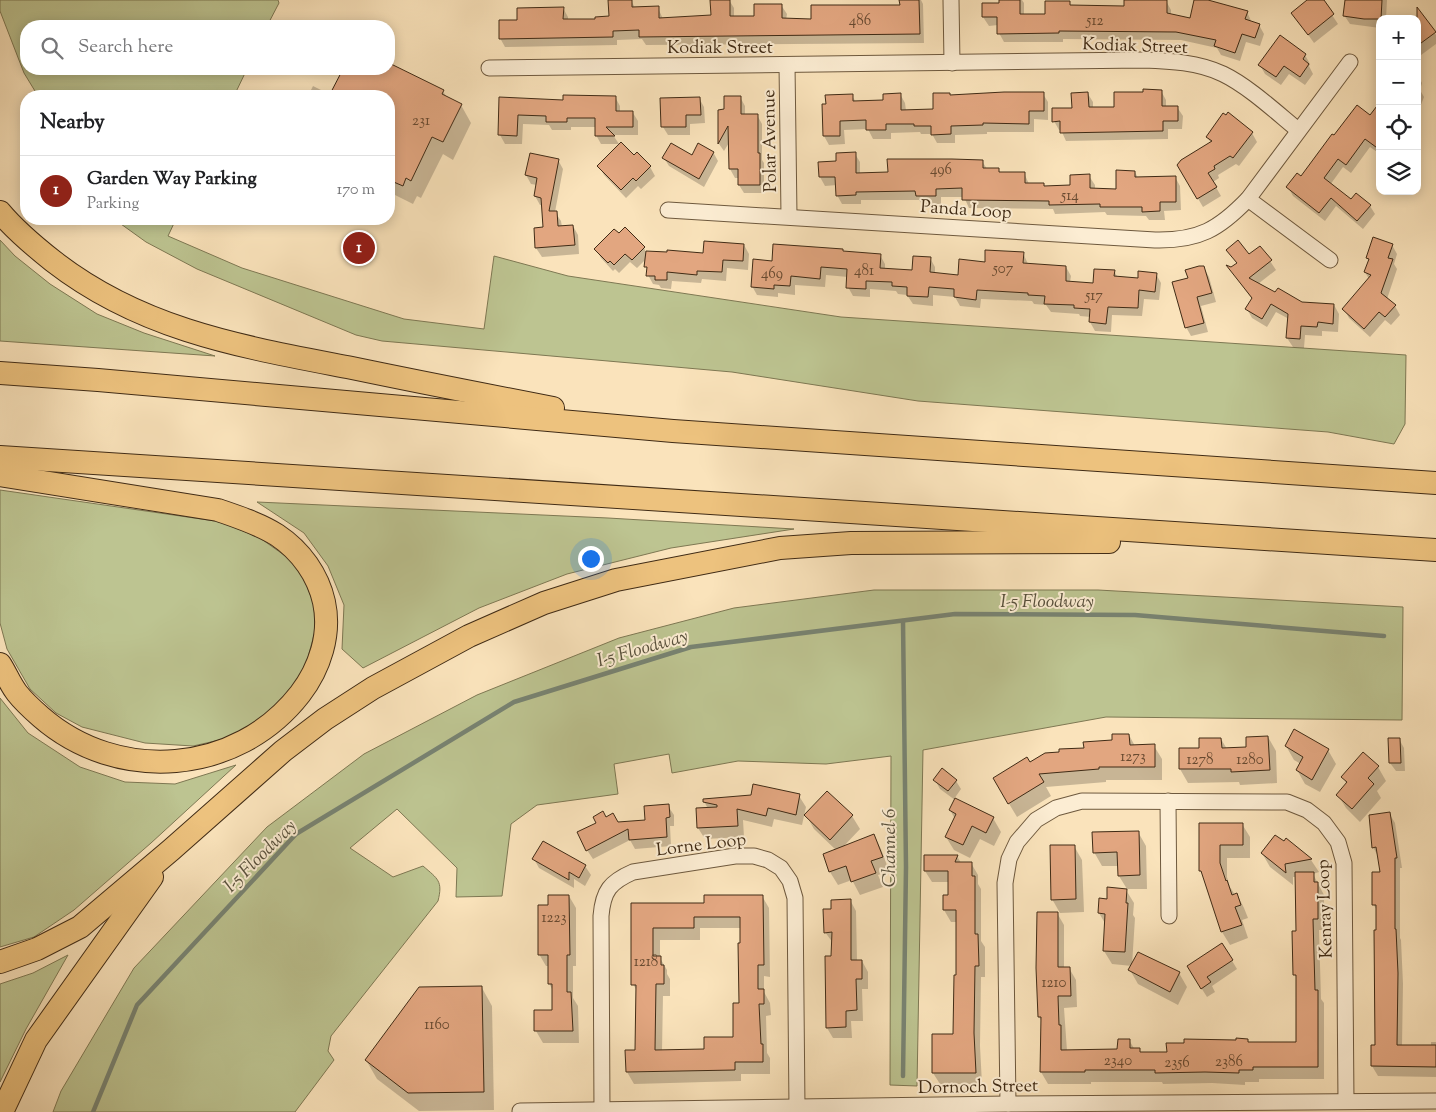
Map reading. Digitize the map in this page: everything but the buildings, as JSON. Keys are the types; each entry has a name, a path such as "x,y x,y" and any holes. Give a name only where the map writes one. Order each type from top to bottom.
{"highway":[{"path":"0,212 34,246 67,272 106,297 150,318 195,334 263,351 673,431"},
{"path":"0,373 673,431 1436,483"},
{"path":"0,457 1436,550"},
{"path":"0,475 218,510 246,520 277,535 297,553 315,574 326,614 326,630 321,657 308,683 288,709 248,739 216,754 186,761 132,761 81,744 55,729 33,710 17,693 0,664"},
{"path":"0,962 37,949 80,927 172,850 283,751 325,719 373,688 477,632 544,603 616,580 780,548 851,543 1312,541"},
{"path":"2,1112 36,1040 172,850"}],"street":[{"path":"951,0 952,63"},
{"name":"Kodiak Street","path":"489,68 1143,60 1180,62 1222,74 1236,81 1298,130"},
{"name":"Panda Loop","path":"668,210 1170,241 1199,235 1229,218 1248,199 1350,62"},
{"name":"Polar Avenue","path":"787,65 789,216"},
{"path":"1248,199 1330,260"},
{"name":"Kenray Loop","path":"1008,1104 1006,883 1009,859 1017,842 1036,820 1056,808 1082,801 1287,802 1307,810 1324,823 1338,842 1344,863 1346,1101"},
{"path":"1168,801 1169,916"},
{"name":"Lorne Loop","path":"602,1111 602,899 610,886 620,878 633,872 736,856 754,856 768,860 781,868 790,881 795,898 796,1108"},
{"name":"Dornoch Street","path":"520,1111 1008,1104 1249,1108 1346,1101 1436,1101"}],"green space":[{"path":"0,0 278,0 279,3 270,20 20,20 20,63 0,11"},
{"path":"25,75 244,75 237,90 34,90"},
{"path":"122,225 173,225 168,236 242,268 404,319 484,329 494,256 568,276 841,317 1406,355 1405,424 1394,444 1328,432 918,401 732,372 382,341 356,335 197,269 146,242"},
{"path":"0,240 15,256 50,284 97,314 144,333 215,356 0,341"},
{"path":"0,490 222,522 260,538 291,560 304,579 314,604 315,631 307,661 293,690 261,720 224,739 193,746 145,743 82,727 56,713 30,689 7,649 0,623"},
{"path":"257,502 608,518 794,529 671,548 567,574 479,608 363,668 342,649 344,605 328,566 304,533"},
{"path":"874,590 1098,590 1403,607 1402,720 1106,717 923,750 917,1086 890,1085 891,756 826,764 738,761 672,773 669,754 614,764 618,794 537,805 511,824 502,896 456,897 457,868 397,809 350,848 393,877 423,866 438,881 440,889 438,901 331,1036 328,1051 334,1060 295,1112 53,1112 61,1091 134,968 267,827 364,754 477,695 619,638 734,608"},
{"path":"0,698 28,733 80,767 125,782 175,784 236,765 74,910 34,937 0,947"},
{"path":"68,955 26,1029 0,1082 0,984 33,973"}],"waterway":[{"name":"I-5 Floodway","path":"93,1112 137,1005 296,834 514,702 691,647 955,614 1135,615 1384,636"},
{"name":"Channel 6","path":"903,621 906,867 903,1076"}],"place":[{"name":"Garden Way Parking","path":"359,248"}]}
